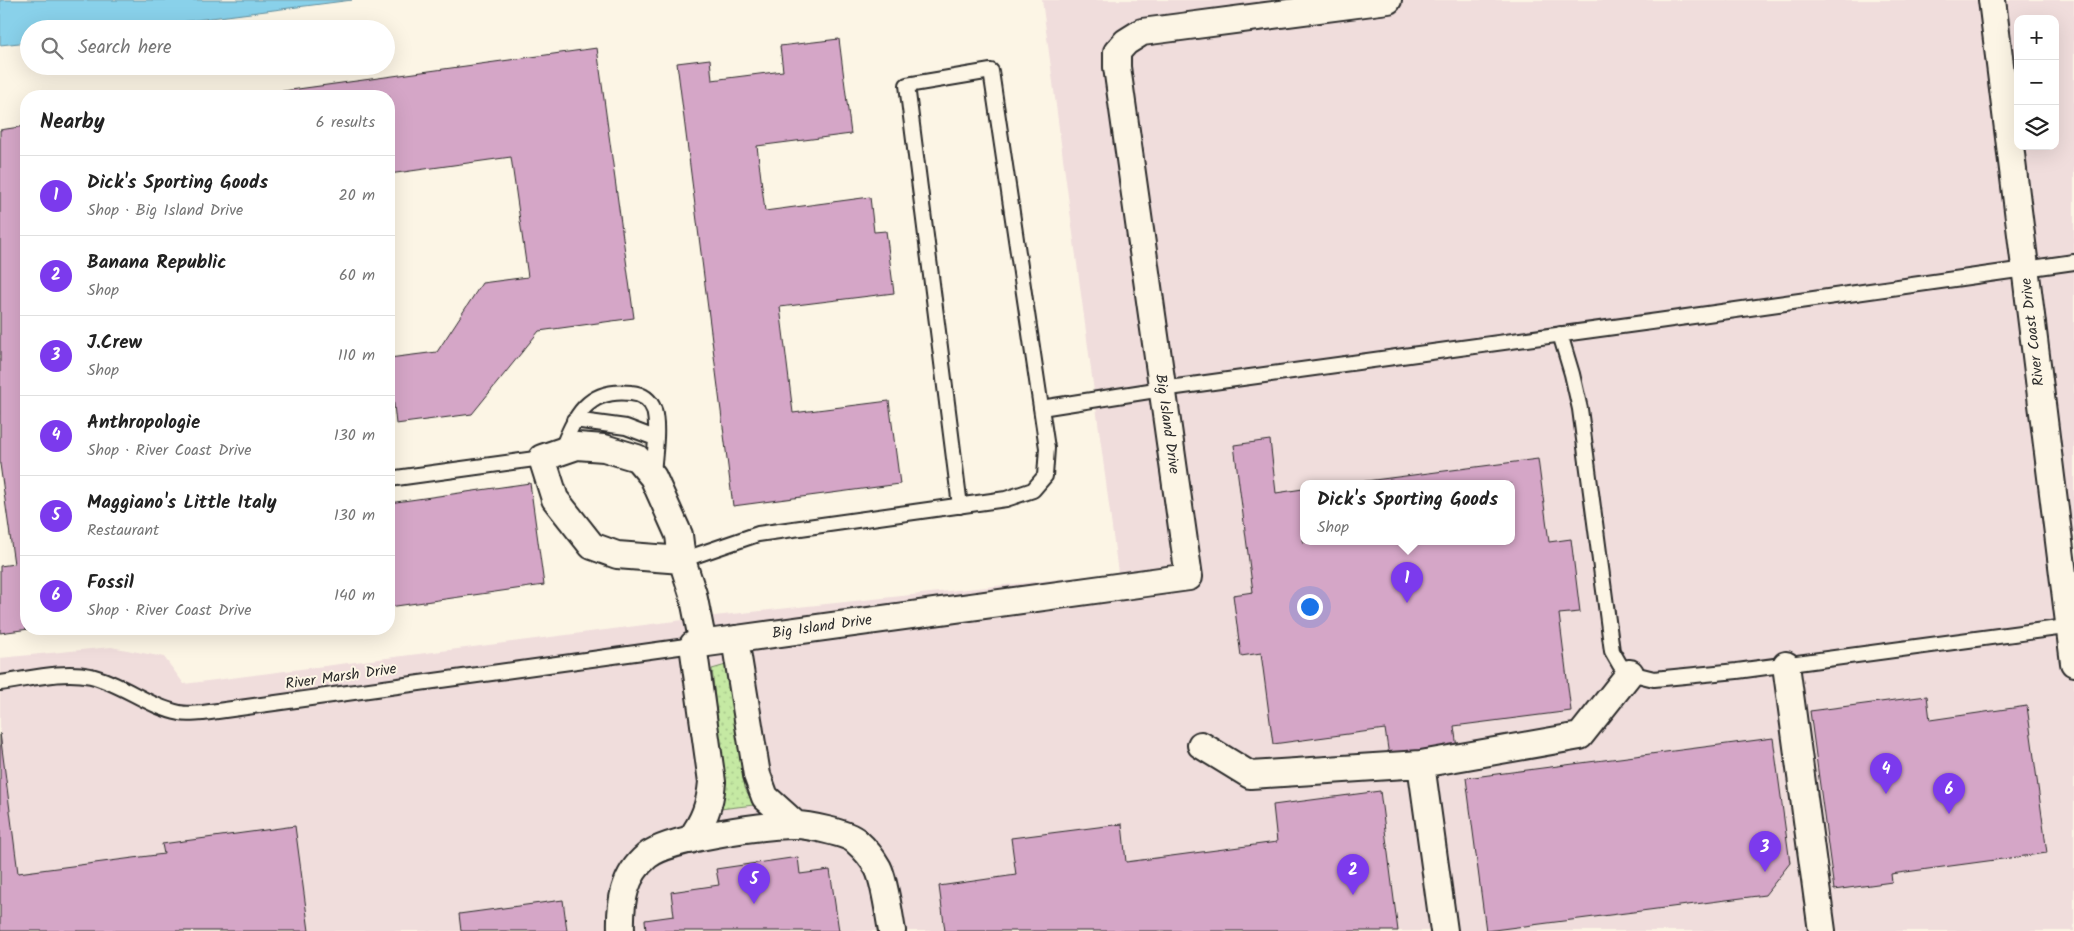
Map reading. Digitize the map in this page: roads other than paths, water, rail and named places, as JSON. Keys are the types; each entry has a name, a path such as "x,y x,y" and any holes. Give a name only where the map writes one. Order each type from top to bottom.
{"street":[{"name":"Big Island Drive","path":"698,644 1189,577 1117,67 1117,52 1126,42 1142,32 1388,0"},
{"name":"River Coast Drive","path":"1992,0 2072,626 2074,663"},
{"path":"682,560 618,555 592,546 555,499 551,454 577,446 604,448 637,458 653,477 679,536 682,560 693,594 712,782 711,802 702,824 690,840"},
{"path":"735,639 757,775 766,797 796,825"},
{"path":"1786,665 1822,931"},
{"path":"1201,745 1250,776 1422,764 1580,736 1630,673"},
{"path":"1422,764 1444,931"},
{"path":"621,931 620,913 627,879 647,856 666,845 690,840 752,828 796,825 827,829 855,840 878,869 892,931"}],"lane":[{"path":"682,560 758,534 960,506 1006,499 1033,490 1045,476 1047,448 991,71 907,85 960,506"},
{"path":"1041,408 1162,389 2074,262"},
{"path":"1560,334 1580,410 1612,651 1620,665 1630,673 1654,679 1786,665 2072,626"},
{"path":"395,478 551,454 574,420 590,403 602,395 617,391 636,393 646,398 653,408 656,424 653,477"},
{"path":"574,420 626,427 655,438"},
{"name":"River Marsh Drive","path":"0,683 71,673 92,677 115,685 163,708 181,713 203,713 698,644"}],"water":[{"path":"0,0 352,0 195,20 20,20 20,43 0,45"}],"place":[{"name":"Dick's Sporting Goods","path":"1407,603"},
{"name":"Anthropologie","path":"1886,794"},
{"name":"Fossil","path":"1949,814"},
{"name":"J.Crew","path":"1765,872"},
{"name":"Banana Republic","path":"1353,895"},
{"name":"Maggiano's Little Italy","path":"754,904"}]}
